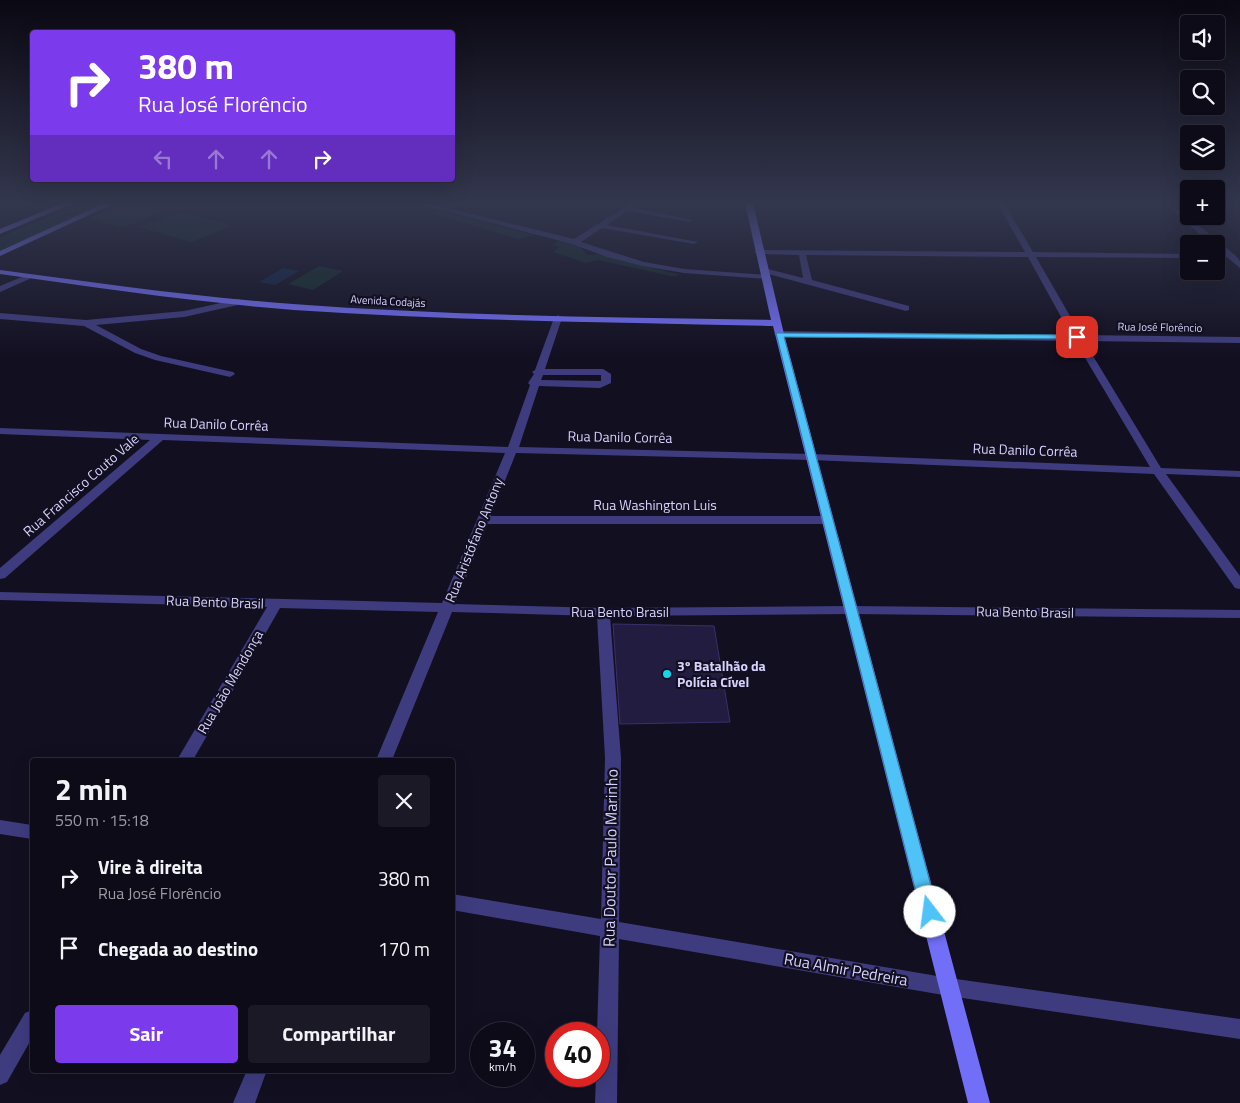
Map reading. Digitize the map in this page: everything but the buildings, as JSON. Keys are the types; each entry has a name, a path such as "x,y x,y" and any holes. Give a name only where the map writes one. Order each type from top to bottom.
{"street":[{"path":"609,254 643,264 684,271 765,274 808,282 906,308"},
{"path":"759,254 979,1103"},
{"path":"802,254 808,282"},
{"path":"944,254 1180,256"},
{"path":"1032,256 1077,337 1158,471 1240,585"},
{"path":"1236,257 1240,266"},
{"name":"Avenida Codajás","path":"0,272 239,302 438,315 558,318 778,329"},
{"path":"0,289 32,276"},
{"path":"0,316 86,323 184,314 239,302"},
{"name":"Rua Aristófano Antony","path":"385,758 512,450 533,383 558,318"},
{"path":"86,323 138,351 158,358 230,374"},
{"name":"Rua José Florêncio","path":"778,329 1240,340"},
{"path":"533,383 600,385 606,383 606,374 602,372 537,372"},
{"name":"Rua Danilo Corrêa","path":"0,431 512,450 811,456 1240,474"},
{"name":"Rua Francisco Couto Vale","path":"0,576 160,437"},
{"name":"Rua Washington Luis","path":"483,520 828,520"},
{"name":"Rua Bento Brasil","path":"0,596 446,610 603,612 851,610 1240,614"},
{"name":"Rua João Mendonça","path":"186,758 276,604"},
{"name":"Rua Doutor Paulo Marinho","path":"603,612 613,758 608,928 606,1103"},
{"path":"0,827 30,832"},
{"name":"Rua Almir Pedreira","path":"455,902 950,987 1240,1029"},
{"path":"0,1075 30,1023"},
{"path":"244,1103 256,1073"}],"green space":[{"path":"560,254 599,254 681,275 671,276 598,260 586,263"},
{"path":"319,266 343,271 313,290 288,284"}],"water":[{"path":"283,268 299,271 275,285 259,282"}],"place":[{"name":"3º Batalhão da Polícia Cível","path":"667,674"}],"route":[{"path":"930,912 779,334 1077,337"}]}
